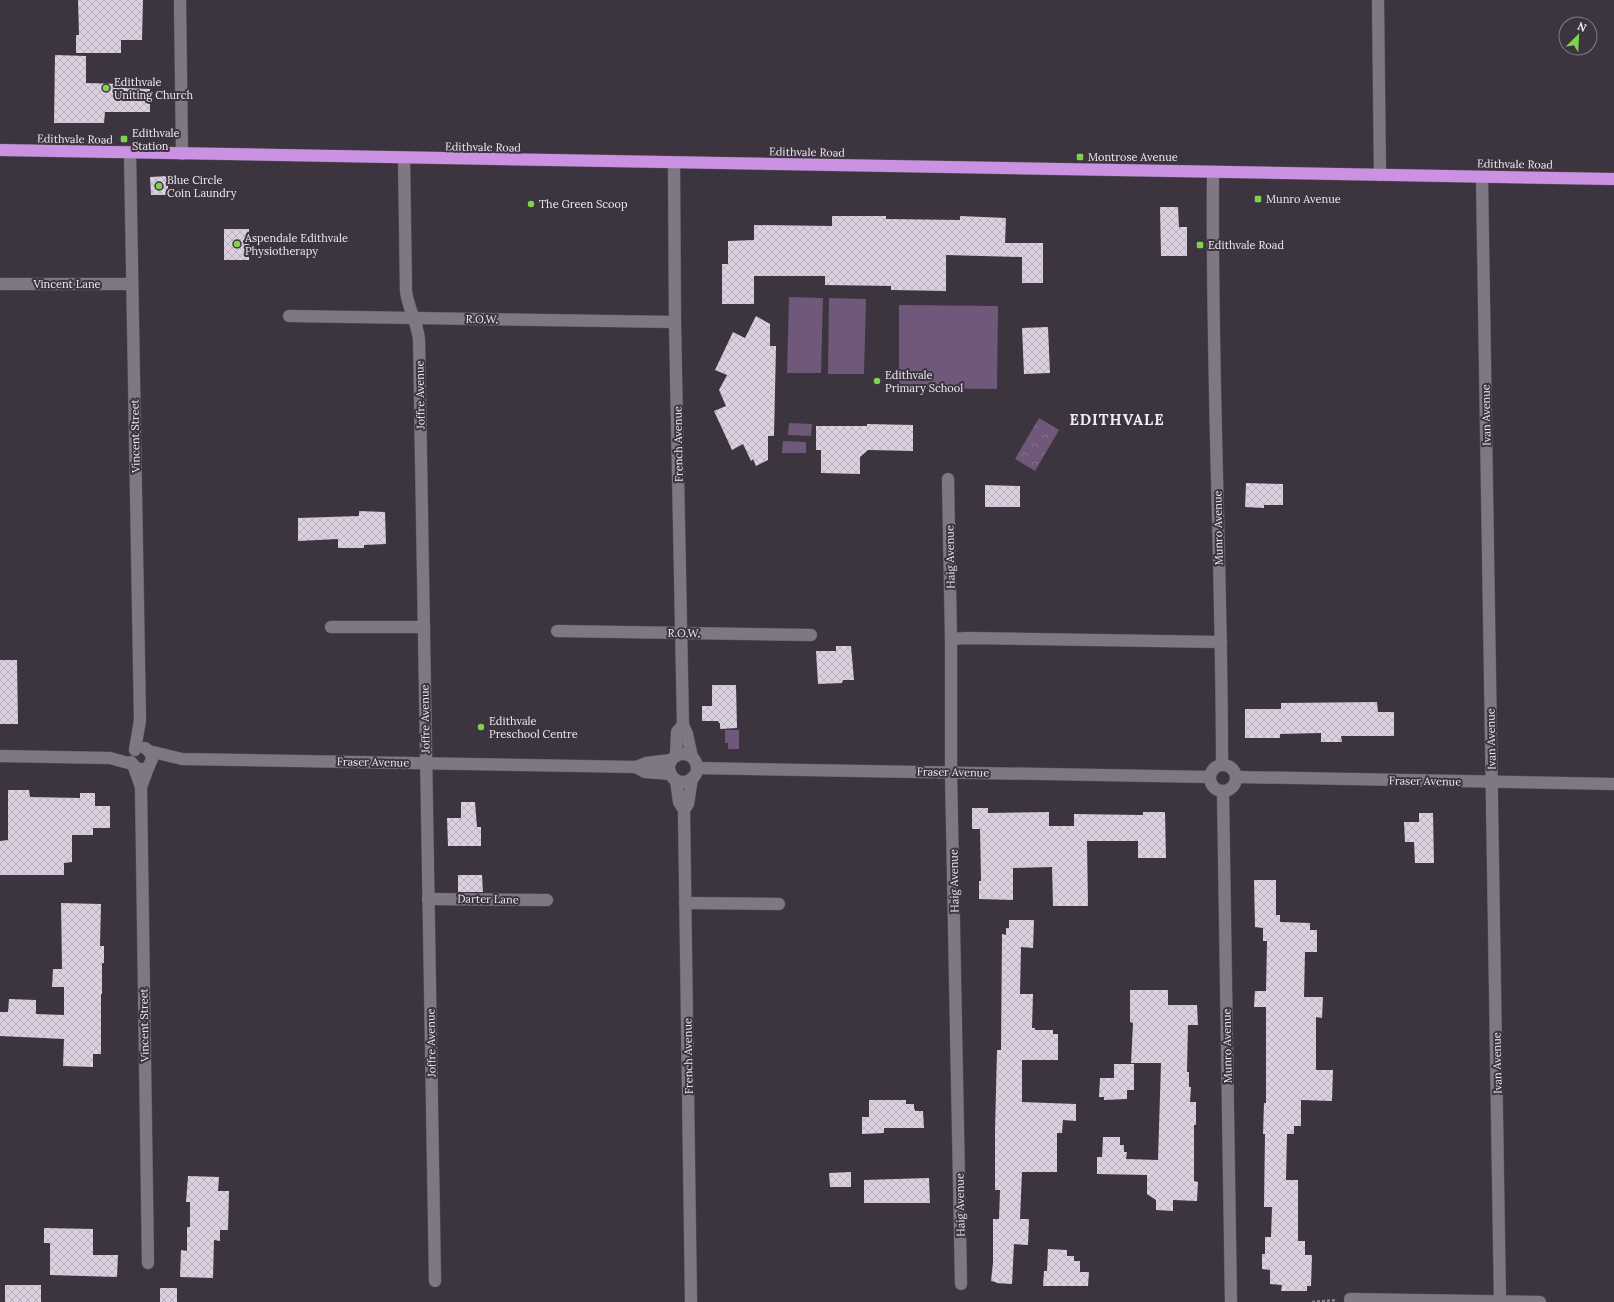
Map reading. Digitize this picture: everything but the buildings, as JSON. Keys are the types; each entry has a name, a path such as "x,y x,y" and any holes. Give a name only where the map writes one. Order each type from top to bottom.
{"highway":[{"name":"Edithvale Road","path":"0,150 1614,179"}],"street":[{"path":"180,0 182,154"},
{"path":"1378,0 1380,175"},
{"name":"Vincent Street","path":"130,153 140,720 134,750"},
{"name":"Joffre Avenue","path":"404,158 406,287 408,301 419,339 435,1281"},
{"name":"French Avenue","path":"674,163 675,322 683,725 687,734 694,768 688,804 684,810"},
{"name":"Munro Avenue","path":"1213,172 1212,293 1221,642 1222,764"},
{"name":"Ivan Avenue","path":"1482,176 1500,1302"},
{"name":"Vincent Lane","path":"2,284 132,284"},
{"name":"R.O.W.","path":"288,316 675,322"},
{"name":"Haig Avenue","path":"948,479 951,639 951,772 961,1284"},
{"path":"331,627 424,627"},
{"name":"R.O.W.","path":"557,631 811,635"},
{"path":"951,639 1221,642"},
{"name":"Vincent Street","path":"140,720 149,751"},
{"name":"French Avenue","path":"674,758 677,732 683,725"},
{"path":"0,756 110,758 124,755 142,748 149,751 152,759 149,766 141,769 110,758"},
{"path":"133,765 131,756 134,750"},
{"name":"Fraser Avenue","path":"149,751 182,759 636,767 646,763 674,758"},
{"path":"684,754 694,768 686,781 674,777 669,769 674,758 684,754"},
{"name":"Fraser Avenue","path":"149,766 182,759"},
{"path":"1222,764 1232,767 1237,777 1232,788 1223,791 1219,791 1212,786 1209,777 1213,769 1222,764"},
{"name":"Vincent Street","path":"133,765 141,788 148,1263"},
{"name":"Vincent Street","path":"141,788 149,766"},
{"name":"Fraser Avenue","path":"636,767 645,772 674,777"},
{"name":"Fraser Avenue","path":"694,768 1209,777"},
{"name":"French Avenue","path":"674,777 679,802 684,810 691,1302"},
{"name":"Fraser Avenue","path":"1237,777 1492,783 1614,784"},
{"name":"Munro Avenue","path":"1223,791 1231,1302"},
{"name":"Darter Lane","path":"428,899 547,900"},
{"path":"685,903 779,904"},
{"path":"1346,1300 1540,1302"}],"path":[{"path":"1312,1302 1346,1300"}],"green space":[{"path":"789,297 823,298 821,373 787,373"},
{"path":"829,298 866,299 864,374 828,374"},
{"path":"899,305 998,306 997,389 899,388"},
{"path":"1039,418 1059,430 1035,471 1015,459"},
{"path":"789,423 812,424 811,436 788,435"},
{"path":"783,441 806,442 806,453 782,453"},
{"path":"725,730 739,730 739,749 728,749 728,743 725,743"}],"place":[{"name":"Edithvale Uniting Church","path":"106,88"},
{"name":"Edithvale Station","path":"124,139"},
{"name":"Montrose Avenue","path":"1080,157"},
{"name":"Blue Circle Coin Laundry","path":"159,186"},
{"name":"Munro Avenue","path":"1258,199"},
{"name":"The Green Scoop","path":"531,204"},
{"name":"Aspendale Edithvale Physiotherapy","path":"237,244"},
{"name":"Edithvale Road","path":"1200,245"},
{"name":"Edithvale Primary School","path":"877,381"},
{"name":"Edithvale Preschool Centre","path":"481,727"}],"district":[{"name":"EDITHVALE","path":"1117,419"}]}
